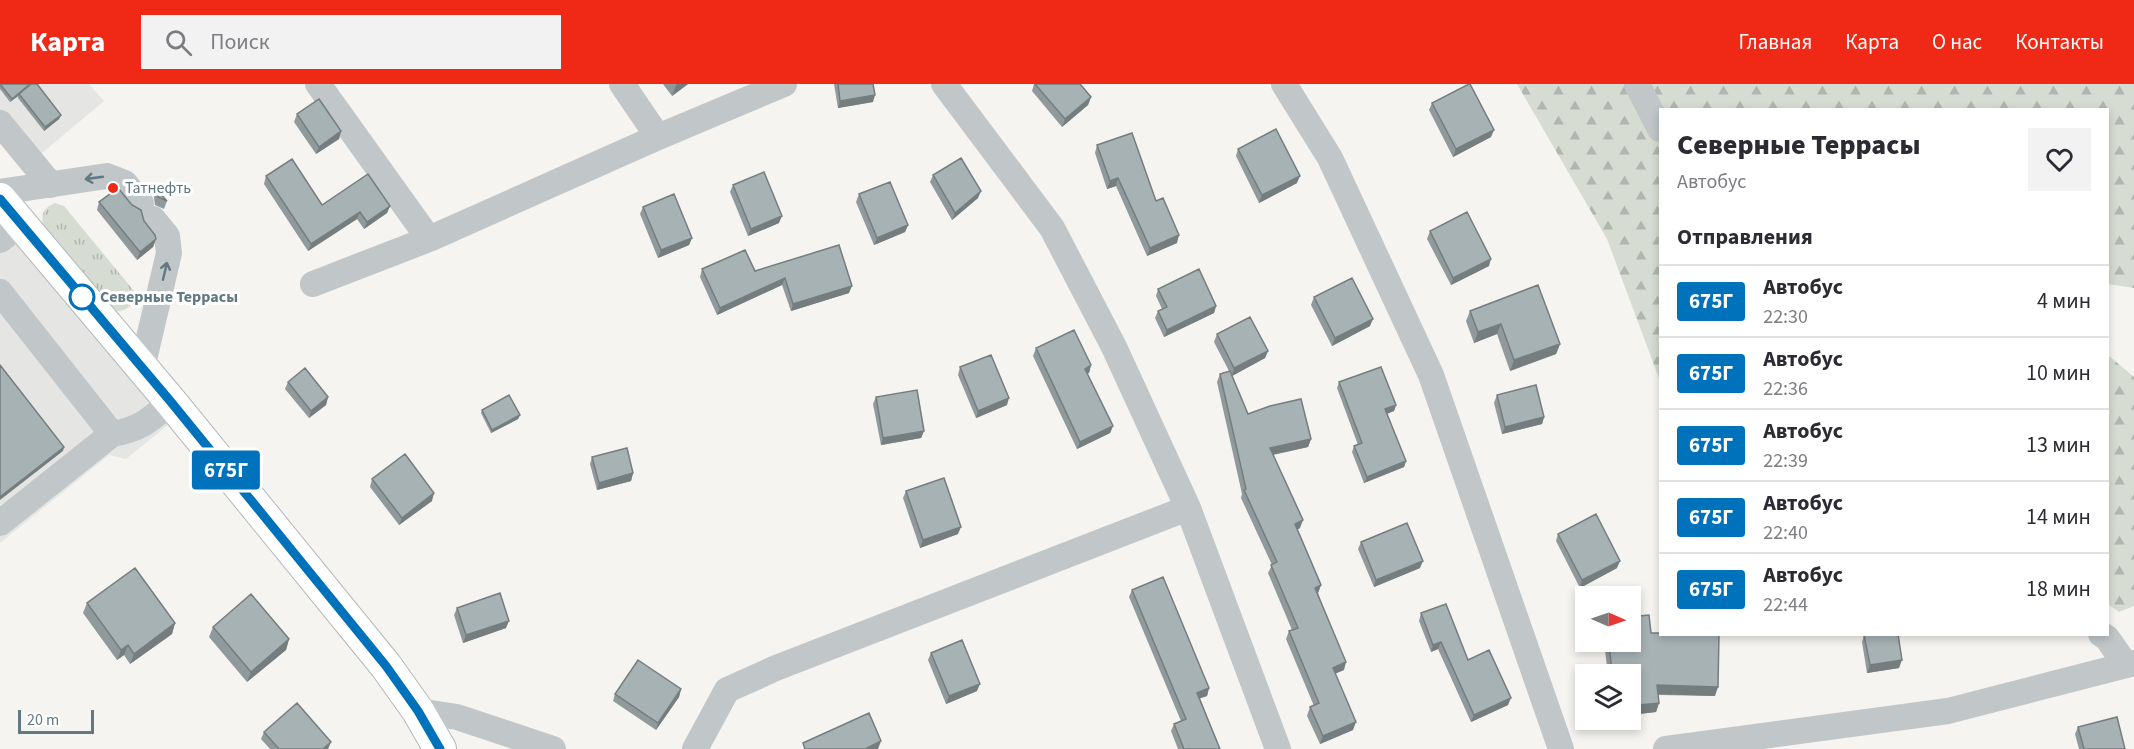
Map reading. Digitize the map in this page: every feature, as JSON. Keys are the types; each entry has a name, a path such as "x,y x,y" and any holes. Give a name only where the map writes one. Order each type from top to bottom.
{"main road":[{"path":"0,199 10,232 142,368 171,402 386,666 418,711 440,749"}],"street":[{"path":"318,84 429,239"},
{"path":"622,84 658,137"},
{"path":"313,284 429,239 658,137 784,84"},
{"path":"944,84 1052,228 1114,347 1188,508 1278,749"},
{"path":"1284,84 1330,158 1431,375 1561,749"},
{"path":"1637,84 1659,127"},
{"path":"0,123 51,185"},
{"path":"0,192 107,177 125,183 167,236 169,253 142,368"},
{"path":"0,292 112,434"},
{"path":"0,523 112,434 131,431 147,423 171,402"},
{"path":"695,749 727,690 776,668 1188,508"},
{"path":"1666,749 1948,711 2130,664 2104,636"},
{"path":"418,711 457,717 553,749"}],"shaded area":[{"path":"0,84 89,84 104,101 29,164 0,137"},
{"path":"0,220 169,424 126,459 109,455 0,543"}],"green space":[{"path":"1517,84 2134,84 2134,288 2109,284 2109,108 1659,108 1659,378 1607,239"},
{"path":"55,203 64,206 134,291 130,307 114,311 43,225 44,211"},
{"path":"2109,356 2134,377 2134,606 2119,612 2109,605"}],"building":[{"path":"0,84 30,84 12,99"},
{"path":"31,84 37,84 61,115 45,127 19,94"},
{"path":"838,84 873,84 875,95 840,101"},
{"path":"1035,84 1080,84 1091,97 1065,119"},
{"path":"1470,84 1494,130 1456,149 1432,103"},
{"path":"319,99 341,131 319,147 297,114"},
{"path":"1276,129 1300,176 1262,195 1238,149"},
{"path":"1132,133 1156,201 1163,198 1179,235 1150,248 1118,178 1110,181 1097,145"},
{"path":"961,158 981,191 955,213 933,175"},
{"path":"292,159 322,205 368,174 390,206 367,222 360,212 311,244 266,176"},
{"path":"764,172 782,216 751,229 733,185"},
{"path":"890,182 908,225 877,238 859,194"},
{"path":"118,188 132,205 141,210 144,221 155,235 156,239 140,252 99,202"},
{"path":"157,190 167,201 158,197"},
{"path":"674,194 692,238 661,250 643,207"},
{"path":"1467,212 1491,259 1453,278 1430,231"},
{"path":"839,245 852,286 793,304 785,278 720,308 702,269 745,250 755,271"},
{"path":"1199,269 1216,306 1167,330 1158,311 1167,307 1158,289"},
{"path":"1352,278 1373,319 1335,338 1314,297"},
{"path":"1538,285 1560,344 1514,360 1501,324 1478,332 1470,311"},
{"path":"1250,317 1268,351 1234,368 1217,334"},
{"path":"1074,330 1091,365 1085,369 1113,426 1080,442 1036,348"},
{"path":"991,355 1009,398 978,411 960,367"},
{"path":"0,365 64,447 0,497"},
{"path":"1381,367 1396,405 1385,409 1406,461 1367,477 1354,446 1362,443 1339,382"},
{"path":"305,368 328,397 311,411 288,382"},
{"path":"1230,371 1248,414 1301,399 1311,439 1270,448 1303,520 1295,524 1321,585 1315,588 1346,662 1333,668 1356,722 1323,736 1310,707 1319,703 1289,631 1298,628 1271,565 1277,562 1244,490 1246,489 1220,374"},
{"path":"1536,385 1544,417 1505,427 1497,395"},
{"path":"917,390 924,431 883,438 876,397"},
{"path":"509,395 520,415 492,430 482,410"},
{"path":"627,448 633,473 599,483 592,457"},
{"path":"405,454 434,493 402,518 372,479"},
{"path":"944,478 961,527 923,540 906,491"},
{"path":"1596,514 1620,561 1582,580 1558,534"},
{"path":"1407,523 1423,561 1376,580 1361,542"},
{"path":"135,568 175,623 134,654 128,645 121,650 87,603"},
{"path":"1163,577 1209,688 1197,693 1220,749 1184,749 1174,724 1186,719 1132,590"},
{"path":"500,593 509,621 466,635 457,608"},
{"path":"251,594 289,639 251,672 213,627"},
{"path":"1446,604 1468,660 1489,650 1511,698 1474,715 1441,642 1433,645 1421,613"},
{"path":"1649,615 1651,633 1659,633 1659,636 1719,636 1718,687 1657,685 1659,703 1641,705 1641,664 1611,664 1610,652 1641,652 1641,616"},
{"path":"1864,636 1898,636 1902,660 1870,665"},
{"path":"962,640 980,684 949,696 931,653"},
{"path":"638,660 681,689 658,723 615,694"},
{"path":"297,703 331,742 323,749 279,749 264,732"},
{"path":"869,713 881,741 865,749 805,749 803,743"},
{"path":"2117,717 2125,749 2084,749 2078,727"}],"bus line":[{"name":"675Г","path":"0,199 171,402 386,666 418,711 440,749"}],"place":[{"name":"Татнефть","path":"113,188"},
{"name":"Северные Террасы","path":"82,297"}]}
